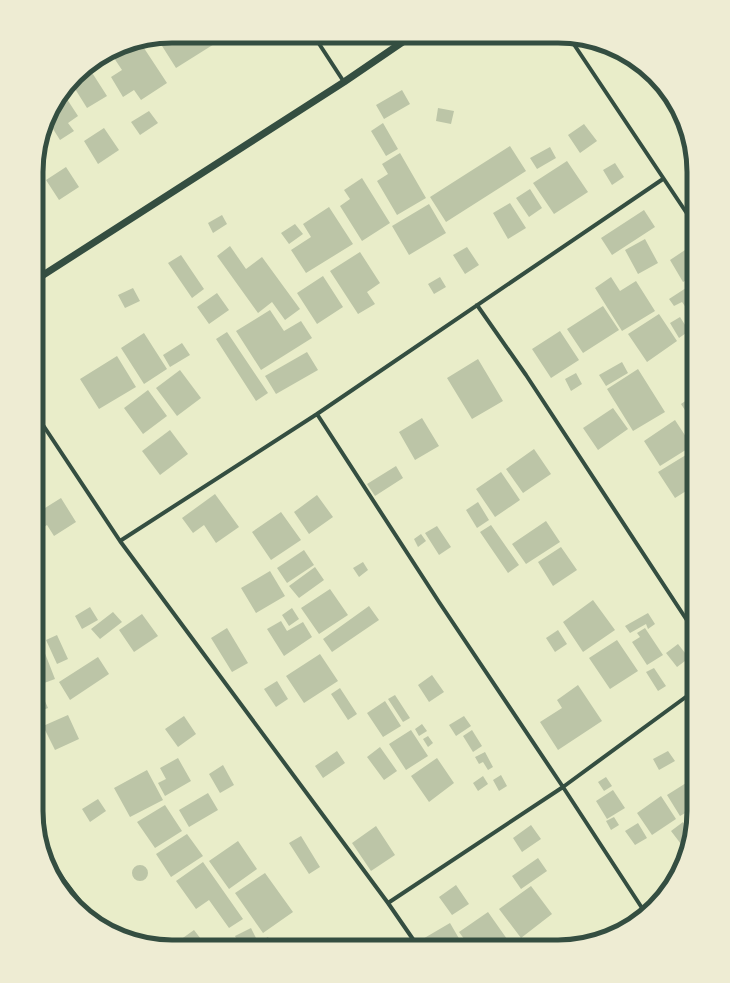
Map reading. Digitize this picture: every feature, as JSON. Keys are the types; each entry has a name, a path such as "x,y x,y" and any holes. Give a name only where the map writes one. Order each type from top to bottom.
{"street":[{"path":"319,43 344,82"},
{"path":"43,275 344,82 401,43"},
{"path":"574,44 687,214"},
{"path":"120,541 317,414 663,179"},
{"path":"477,305 530,381 687,620"},
{"path":"317,414 642,908"},
{"path":"43,425 120,541 413,940"},
{"path":"388,904 563,787 687,696"},
{"path":"59,874 77,898"}],"building":[{"path":"160,43 216,43 176,68"},
{"path":"143,46 167,83 141,100 134,90 123,97 111,77 122,70 114,58"},
{"path":"91,71 107,96 87,108 74,88"},
{"path":"402,90 410,104 384,119 376,105"},
{"path":"66,98 78,116 68,123 74,131 60,140 51,127 60,107"},
{"path":"438,108 454,111 451,124 436,121"},
{"path":"149,111 158,123 140,135 131,122"},
{"path":"383,123 398,149 386,156 371,131"},
{"path":"584,124 597,141 580,153 568,135"},
{"path":"104,128 119,150 98,164 84,141"},
{"path":"510,146 526,171 446,222 430,197"},
{"path":"550,147 556,158 537,169 530,158"},
{"path":"400,153 426,198 397,215 377,181 388,174 382,164"},
{"path":"567,161 588,192 554,214 533,183"},
{"path":"615,163 624,177 612,185 603,170"},
{"path":"66,167 79,187 59,200 46,180"},
{"path":"362,178 390,223 362,241 340,206 350,199 344,190"},
{"path":"530,189 542,208 529,217 516,198"},
{"path":"510,203 526,228 508,239 493,213"},
{"path":"429,204 446,233 409,255 392,226"},
{"path":"329,207 353,244 306,273 291,250 311,237 303,224"},
{"path":"644,210 655,227 612,255 601,238"},
{"path":"222,215 227,224 213,233 208,223"},
{"path":"295,224 303,234 289,244 281,233"},
{"path":"645,239 658,263 638,274 625,250"},
{"path":"230,246 246,269 262,257 300,309 285,320 272,302 258,313 217,256"},
{"path":"467,247 479,265 465,274 453,255"},
{"path":"685,250 687,253 687,280 683,282 670,260"},
{"path":"360,252 380,283 367,292 375,304 358,314 330,271"},
{"path":"181,255 204,289 192,298 168,263"},
{"path":"323,276 343,307 317,324 297,293"},
{"path":"440,277 446,287 434,294 428,284"},
{"path":"611,277 620,291 636,281 655,311 622,331 595,288"},
{"path":"133,288 140,301 125,308 118,295"},
{"path":"686,288 687,309 682,302 674,306 669,299"},
{"path":"217,293 229,310 209,324 197,307"},
{"path":"603,306 619,330 583,353 567,329"},
{"path":"270,310 284,331 301,321 312,338 261,370 236,331"},
{"path":"659,314 677,341 647,362 628,334"},
{"path":"680,317 687,328 687,332 679,338 670,323"},
{"path":"560,331 579,360 551,378 532,349"},
{"path":"227,332 268,393 256,401 216,339"},
{"path":"144,333 167,369 144,384 121,348"},
{"path":"182,343 190,355 170,367 163,355"},
{"path":"307,352 318,370 276,394 265,376"},
{"path":"117,356 136,387 99,409 80,379"},
{"path":"478,359 503,401 472,419 447,378"},
{"path":"622,362 628,373 606,386 599,375"},
{"path":"638,369 665,412 633,431 607,389"},
{"path":"180,370 201,398 177,416 156,388"},
{"path":"576,373 582,384 571,391 565,379"},
{"path":"148,390 167,416 143,434 124,408"},
{"path":"687,400 687,413 681,404"},
{"path":"613,408 628,429 598,450 583,428"},
{"path":"422,418 439,446 415,460 399,432"},
{"path":"675,420 687,438 687,449 660,466 644,441"},
{"path":"170,430 188,454 160,475 142,451"},
{"path":"534,449 551,474 523,493 506,469"},
{"path":"687,454 687,490 675,498 658,472"},
{"path":"396,466 403,478 375,496 367,484"},
{"path":"501,472 520,500 495,517 476,489"},
{"path":"215,494 239,527 216,543 204,525 193,533 182,518"},
{"path":"317,495 333,517 309,534 294,512"},
{"path":"61,498 76,522 54,536 47,525 43,528 43,509"},
{"path":"478,502 489,520 477,528 466,510"},
{"path":"281,512 301,540 271,560 252,532"},
{"path":"546,521 560,542 526,564 512,544"},
{"path":"491,525 519,565 508,573 480,532"},
{"path":"437,526 451,547 439,555 425,533"},
{"path":"421,534 426,541 418,547 414,539"},
{"path":"561,547 577,570 553,586 538,562"},
{"path":"304,550 314,565 287,583 277,568"},
{"path":"363,562 368,570 359,577 353,568"},
{"path":"315,567 324,580 299,598 289,586"},
{"path":"270,571 285,596 256,613 241,588"},
{"path":"330,589 348,615 319,634 301,608"},
{"path":"593,600 615,630 583,652 563,622"},
{"path":"369,606 379,620 332,652 323,639"},
{"path":"90,607 98,620 82,629 75,616"},
{"path":"292,608 299,619 289,626 282,615"},
{"path":"113,612 122,622 100,639 91,629"},
{"path":"648,613 655,624 648,629 646,624 630,633 625,626"},
{"path":"142,614 158,636 134,652 119,630"},
{"path":"281,621 287,631 303,622 312,637 284,656 267,629"},
{"path":"227,628 248,663 232,672 211,638"},
{"path":"645,628 663,655 647,665 632,642 640,637 637,633"},
{"path":"558,630 567,644 555,652 546,638"},
{"path":"57,635 68,659 57,664 46,640"},
{"path":"617,640 638,671 610,689 589,658"},
{"path":"678,644 687,655 687,660 677,667 666,653"},
{"path":"43,648 55,679 43,683"},
{"path":"320,654 338,681 304,703 286,676"},
{"path":"98,657 109,674 70,700 59,682"},
{"path":"654,668 666,686 658,691 646,672"},
{"path":"432,675 444,692 429,702 418,685"},
{"path":"277,681 288,699 276,707 264,689"},
{"path":"578,685 602,721 558,750 540,722 562,708 557,700"},
{"path":"340,688 357,714 348,720 331,694"},
{"path":"395,695 410,718 403,722 388,699"},
{"path":"43,697 48,708 43,710"},
{"path":"385,701 401,726 383,737 367,713"},
{"path":"68,715 79,739 55,750 43,726"},
{"path":"184,716 196,734 178,747 165,729"},
{"path":"464,716 471,726 456,736 449,725"},
{"path":"422,724 427,731 419,736 415,729"},
{"path":"411,730 428,756 406,770 389,744"},
{"path":"472,730 482,746 473,752 463,736"},
{"path":"428,736 433,743 428,747 423,739"},
{"path":"380,747 397,771 384,780 367,757"},
{"path":"337,751 345,763 323,778 315,766"},
{"path":"668,751 675,761 659,770 653,759"},
{"path":"485,752 493,767 488,770 483,762 479,764 475,757"},
{"path":"178,758 191,781 165,796 158,783 166,779 160,768"},
{"path":"437,758 454,783 429,802 411,776"},
{"path":"223,765 234,785 220,793 209,774"},
{"path":"147,770 163,800 130,817 114,788"},
{"path":"501,775 507,786 499,791 493,780"},
{"path":"483,776 488,784 478,791 473,783"},
{"path":"606,777 612,786 604,791 598,782"},
{"path":"687,782 687,812 680,816 667,795"},
{"path":"613,790 625,808 607,819 596,801"},
{"path":"208,793 218,810 189,827 179,810"},
{"path":"661,796 676,819 652,835 637,813"},
{"path":"98,799 106,811 90,822 82,809"},
{"path":"165,805 182,831 155,848 137,822"},
{"path":"614,817 619,825 611,830 606,821"},
{"path":"683,822 686,827 682,846 671,831"},
{"path":"638,823 647,838 635,845 625,831"},
{"path":"531,825 541,839 522,852 513,838"},
{"path":"376,826 395,855 371,871 352,843"},
{"path":"187,834 203,856 171,877 156,854"},
{"path":"301,836 320,867 309,874 289,843"},
{"path":"238,841 257,869 229,889 209,861"},
{"path":"538,858 547,871 521,889 512,876"},
{"path":"203,862 243,919 229,928 209,900 196,909 176,881"},
{"path":"140,865 147,870 148,873 143,880 140,881 133,876 132,873 137,866"},
{"path":"265,873 293,912 263,933 235,893"},
{"path":"456,885 469,904 452,915 439,897"},
{"path":"531,886 552,914 521,938 499,909"},
{"path":"488,912 508,940 465,940 459,932"},
{"path":"450,923 460,940 421,940"},
{"path":"251,928 257,940 237,940 235,936"},
{"path":"194,930 202,940 180,940"},
{"path":"268,937 270,940 262,940"}]}
